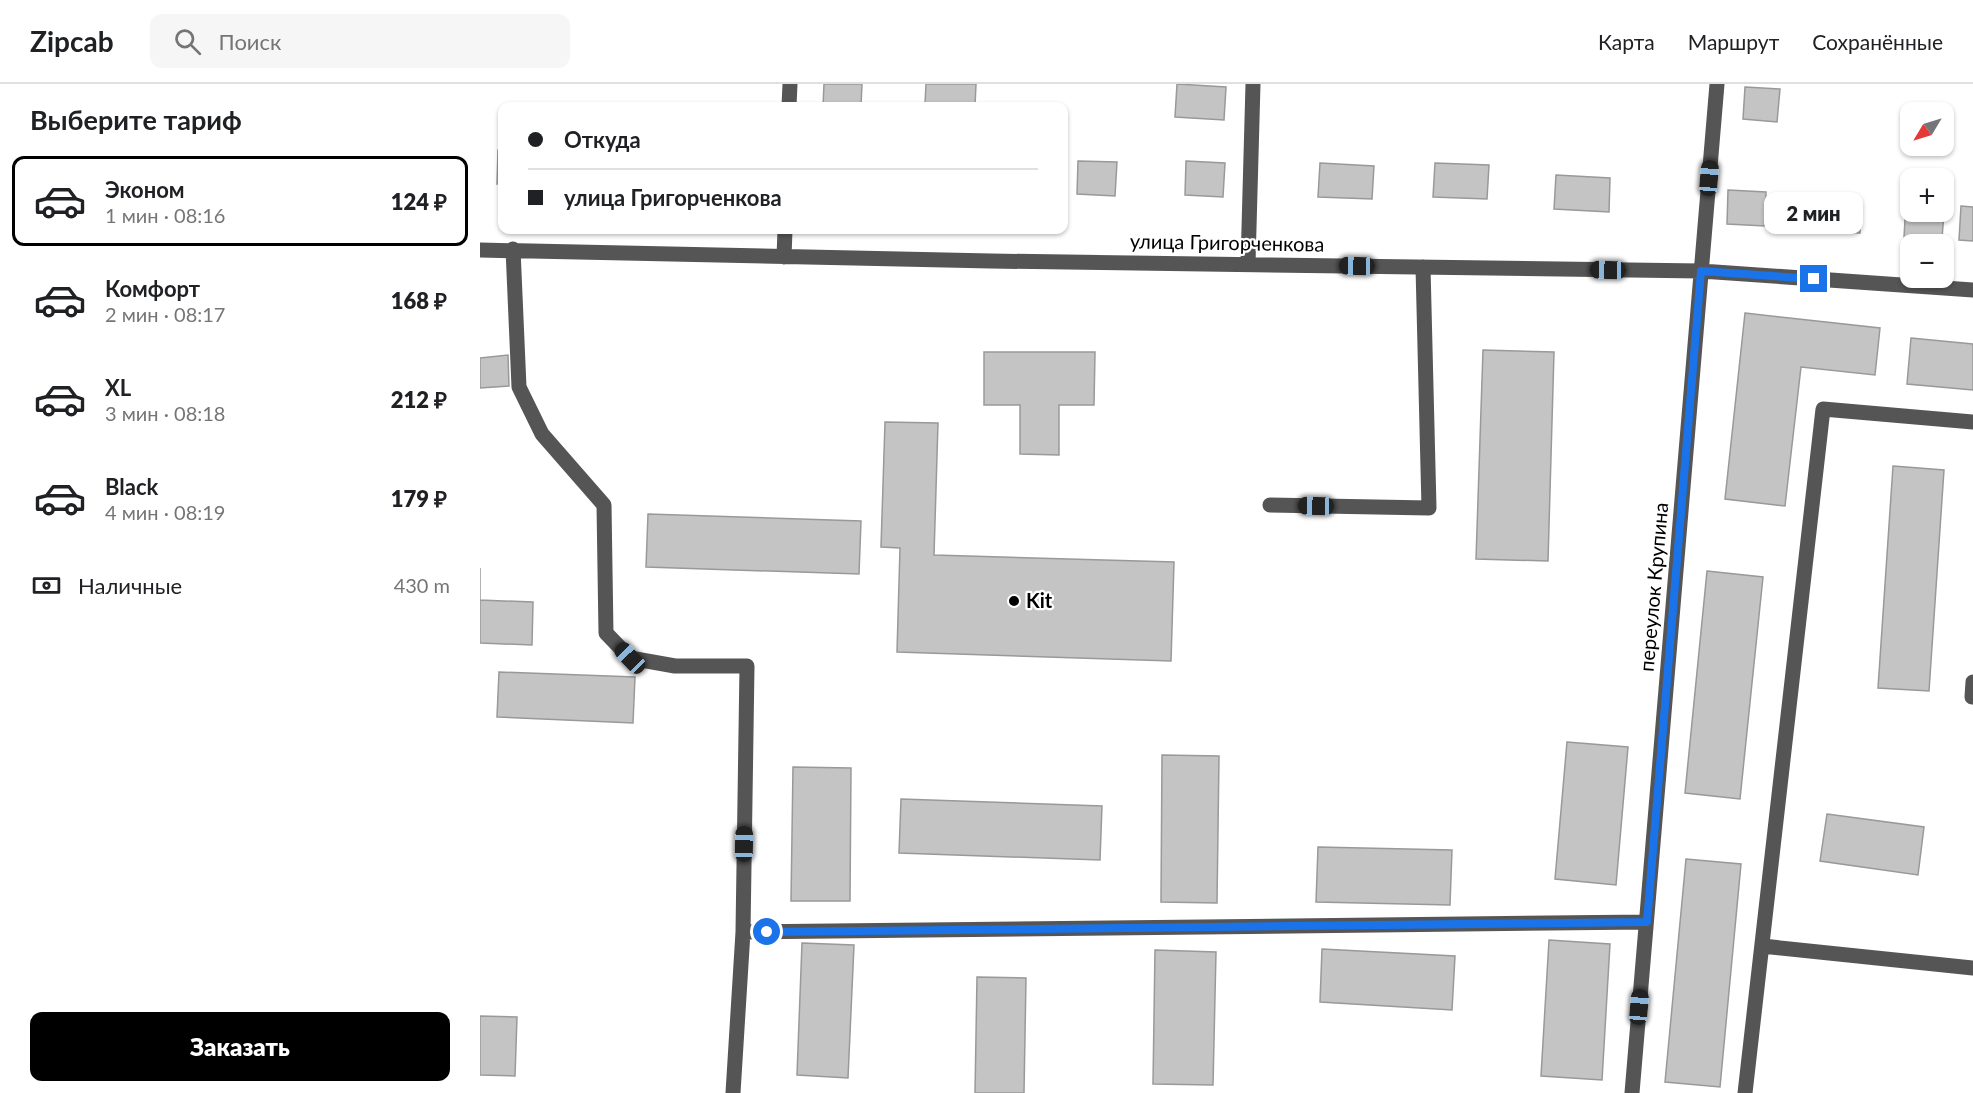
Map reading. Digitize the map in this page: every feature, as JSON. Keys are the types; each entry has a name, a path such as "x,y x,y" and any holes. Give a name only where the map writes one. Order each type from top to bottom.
{"street":[{"path":"789,102 790,84"},
{"path":"1248,264 1253,84"},
{"name":"переулок Крупина","path":"1632,1093 1717,84"},
{"path":"784,257 785,234"},
{"name":"улица Григорченкова","path":"480,249 784,257 1701,271 1973,290"},
{"path":"513,249 519,387 542,434 604,505 606,633 630,658 675,666 747,666 743,932 733,1093"},
{"path":"1270,505 1429,508 1423,267"},
{"path":"1745,1093 1823,409 1973,422"},
{"path":"743,932 1647,922"},
{"path":"1762,946 1973,968"}],"building":[{"path":"824,84 862,84 861,102 823,102"},
{"path":"926,84 976,84 975,102 925,102"},
{"path":"1177,84 1226,87 1224,120 1175,117"},
{"path":"1745,87 1780,89 1777,122 1743,119"},
{"path":"1078,161 1117,162 1115,196 1077,194"},
{"path":"1186,161 1225,163 1223,197 1185,195"},
{"path":"1320,163 1374,166 1372,199 1318,197"},
{"path":"1435,163 1489,165 1487,199 1433,197"},
{"path":"1556,175 1610,178 1609,212 1554,209"},
{"path":"1728,190 1766,192 1765,226 1727,224"},
{"path":"1823,198 1861,200 1860,233 1821,232"},
{"path":"1961,206 1973,207 1973,241 1959,240"},
{"path":"1905,222 1943,222 1942,234 1904,234"},
{"path":"1745,313 1880,328 1875,375 1801,367 1785,506 1725,499"},
{"path":"1911,338 1973,344 1973,390 1907,384"},
{"path":"1483,350 1554,352 1548,561 1476,559"},
{"path":"984,352 1095,352 1094,405 1059,405 1059,455 1020,454 1020,405 984,405"},
{"path":"508,355 509,386 480,388 480,358"},
{"path":"885,422 938,423 934,555 1174,562 1171,661 897,652 900,548 881,547"},
{"path":"1893,466 1944,470 1929,691 1878,688"},
{"path":"648,514 861,521 859,574 646,567"},
{"path":"1707,571 1763,577 1740,799 1685,793"},
{"path":"480,600 533,602 532,645 480,643"},
{"path":"499,672 635,677 633,723 497,717"},
{"path":"1567,742 1628,747 1616,885 1555,879"},
{"path":"1162,755 1219,756 1217,903 1161,902"},
{"path":"793,767 851,768 850,901 791,901"},
{"path":"901,799 1102,806 1100,860 899,853"},
{"path":"1827,814 1924,827 1918,875 1820,861"},
{"path":"1318,847 1452,850 1450,905 1316,902"},
{"path":"1686,859 1741,864 1720,1087 1665,1082"},
{"path":"1549,940 1610,944 1602,1080 1541,1076"},
{"path":"802,943 854,945 848,1078 797,1075"},
{"path":"1322,949 1455,956 1452,1010 1320,1002"},
{"path":"1155,950 1216,952 1213,1085 1153,1084"},
{"path":"977,977 1026,978 1024,1093 975,1093"},
{"path":"480,1016 517,1017 515,1076 480,1075"}],"place":[{"name":"Kit","path":"1014,601"}],"route":[{"path":"767,932 1647,922 1701,271 1814,279"}]}
